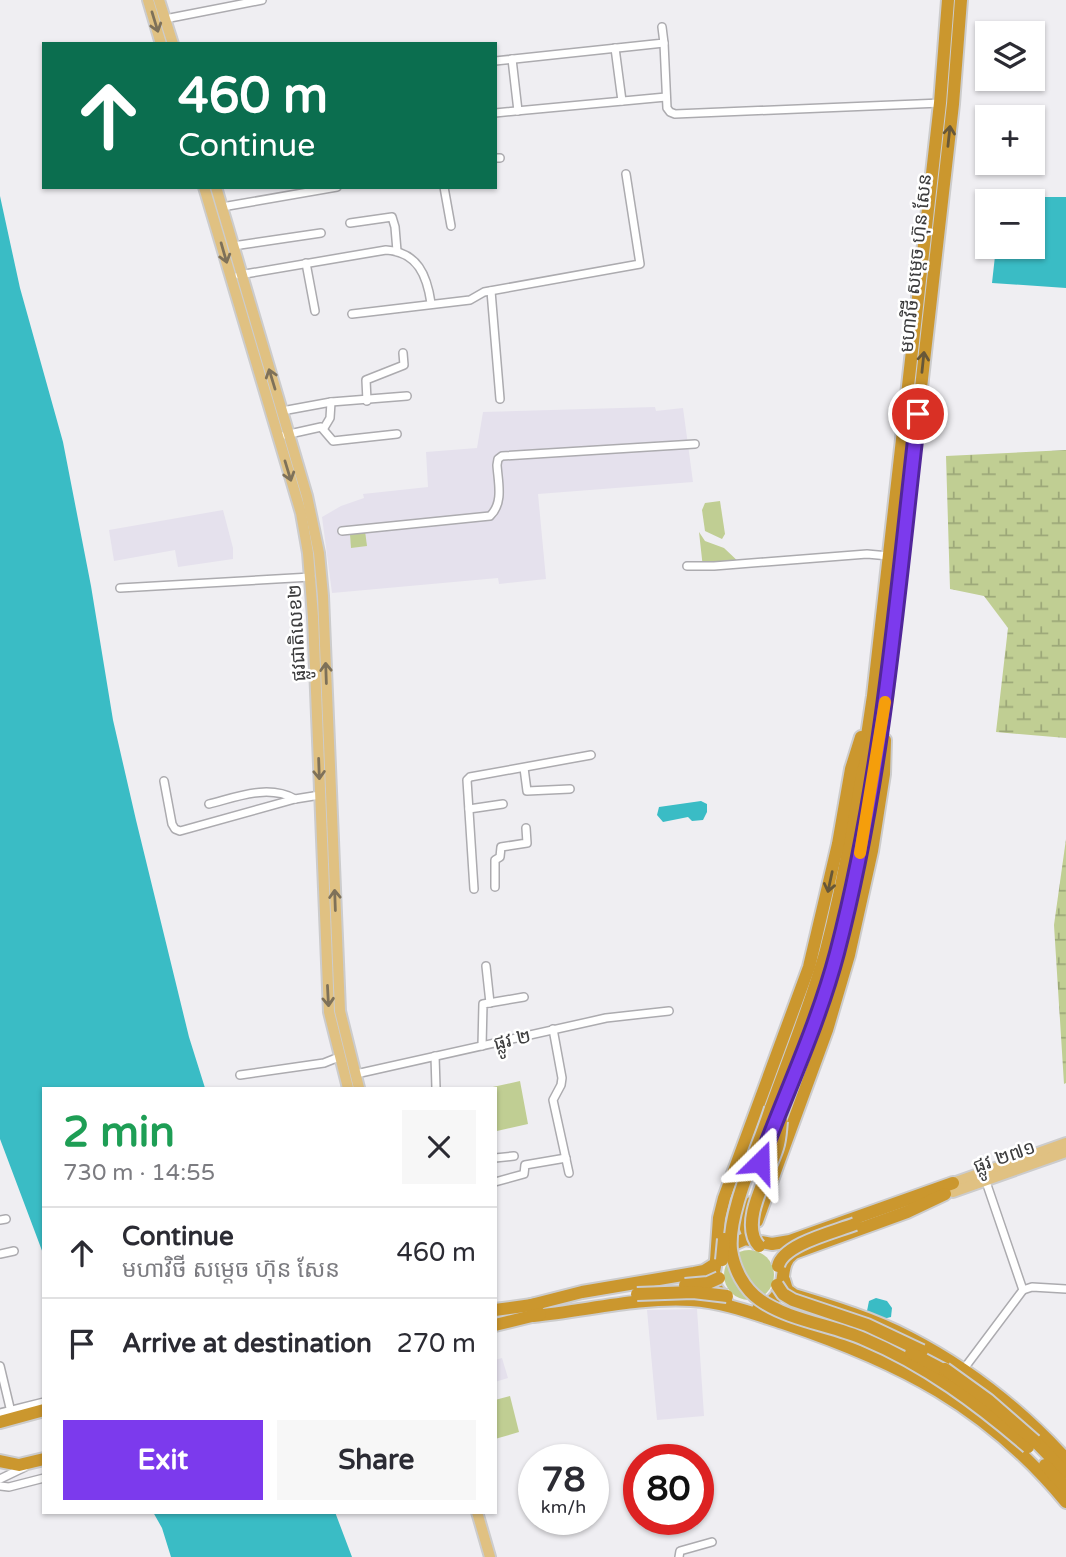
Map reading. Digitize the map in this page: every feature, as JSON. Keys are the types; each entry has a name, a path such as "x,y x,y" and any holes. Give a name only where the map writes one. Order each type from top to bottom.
{"highway":[{"name":"មហាវិថី សម្តេច ហ៊ុន សែន","path":"879,697 946,104 948,0"},
{"name":"មហាវិថី សម្តេច ហ៊ុន សែន","path":"879,697 889,556 961,0"},
{"path":"825,993 836,909 863,800 879,697"},
{"path":"879,697 851,769 863,800 859,914 733,1220 732,1250 742,1280 756,1297 768,1305 956,1374 995,1393 1065,1456"},
{"path":"863,800 803,986 778,1113 779,1144 751,1222 752,1236 771,1254 787,1290 794,1295 869,1320 925,1347 956,1374 983,1408 1066,1473"},
{"path":"778,1113 754,1136 731,1200 713,1277 716,1288 724,1299 857,1349 910,1374 948,1396 977,1415 1022,1453 1066,1502"},
{"path":"497,1324 570,1294 704,1271 738,1246 790,1241 953,1187"},
{"path":"744,1307 765,1300 781,1275 787,1259 794,1253 907,1212 953,1187"},
{"path":"931,1200 904,1206 790,1249 781,1258 783,1294 907,1343 956,1374"},
{"path":"718,1261 719,1278 727,1296"},
{"path":"497,1310 562,1308 636,1292 704,1284 719,1278"},
{"path":"636,1292 727,1296 744,1307"},
{"path":"497,1316 529,1309 645,1300 694,1300 744,1307 956,1374"},
{"path":"910,1374 925,1347"},
{"path":"948,1396 956,1374"},
{"path":"4,1419 42,1408"},
{"path":"1031,1444 1066,1488"},
{"path":"0,1451 21,1461 40,1460"},
{"path":"0,1461 19,1465 40,1460"}],"main road":[{"path":"148,0 160,42"},
{"path":"159,0 172,42"},
{"name":"ផ្លូវជាតិលេខ២","path":"205,189 282,411 283,436 319,617"},
{"name":"ផ្លូវជាតិលេខ២","path":"217,189 233,246 236,275 283,436 316,533 322,575 319,617 323,734 340,1011 359,1087"},
{"name":"ផ្លូវជាតិលេខ២","path":"323,734 320,795 329,1012 348,1087"},
{"name":"ផ្លូវ ២៧១","path":"953,1187 1066,1143"},
{"name":"ផ្លូវ ២៧១","path":"984,1176 1066,1152"},
{"path":"478,1514 491,1557"}],"street":[{"path":"165,19 261,0"},
{"path":"663,27 667,108 675,114 946,104"},
{"path":"497,61 664,43"},
{"path":"615,48 622,101"},
{"path":"512,59 518,111"},
{"path":"497,113 666,97"},
{"path":"352,314 470,300 491,291 640,264 626,174"},
{"path":"222,207 326,189"},
{"path":"444,189 451,226"},
{"path":"350,223 391,217 395,227 397,251"},
{"path":"233,246 321,233"},
{"path":"236,275 386,250 397,251 415,262 425,274 431,303"},
{"path":"306,263 315,311"},
{"path":"491,291 500,399"},
{"path":"367,401 366,380 404,365 403,353"},
{"path":"282,411 331,402 407,396"},
{"path":"283,436 324,428 330,418 331,402"},
{"path":"324,428 333,441 397,434"},
{"path":"342,531 490,516 497,510 499,503 497,465 502,456 695,444"},
{"path":"687,566 867,554 889,556"},
{"path":"120,588 311,577"},
{"path":"474,889 467,780 479,774 591,755"},
{"path":"524,768 527,791 570,789"},
{"path":"164,781 172,824 180,831 295,799 320,795"},
{"path":"209,804 268,792 283,792 295,799"},
{"path":"469,808 503,804"},
{"path":"495,887 495,860 500,857 501,847 527,843 526,828"},
{"path":"486,966 490,1003"},
{"path":"482,1046 483,1005 524,997"},
{"name":"ផ្លូវ ២","path":"356,1074 606,1018 669,1011"},
{"path":"553,1029 562,1078 553,1100 569,1172"},
{"path":"435,1056 436,1087"},
{"path":"240,1075 324,1063 339,1057"},
{"path":"497,1158 514,1156"},
{"path":"497,1181 524,1174 523,1166 566,1158"},
{"path":"984,1176 1023,1290"},
{"path":"0,1254 15,1251"},
{"path":"956,1374 1023,1290 1032,1287 1066,1289"},
{"path":"0,1366 4,1419"},
{"path":"0,1479 40,1460"},
{"path":"0,1486 9,1487 42,1479"},
{"path":"679,1557 680,1551 712,1542"}],"shaded area":[{"path":"655,407 656,411 683,408 693,482 538,494 546,579 499,584 498,578 332,593 322,517 341,506 364,498 363,494 428,487 426,452 477,448 483,412"},
{"path":"223,510 233,548 233,559 178,567 175,550 114,561 109,530"},
{"path":"697,1309 704,1416 657,1420 647,1310"},
{"path":"502,1358 508,1378 497,1381 497,1359"}],"green space":[{"path":"1066,450 1066,738 996,732 1008,628 984,596 950,589 946,456"},
{"path":"720,501 725,534 722,539 705,531 702,510 705,503"},
{"path":"365,531 367,546 351,548 350,534"},
{"path":"699,532 705,541 724,548 742,565 703,568"},
{"path":"1066,839 1066,1083 1064,1084 1054,925"},
{"path":"520,1081 528,1124 497,1131 497,1087 493,1087"},
{"path":"749,1250 767,1257 774,1275 767,1293 749,1300 731,1293 724,1275 731,1257"},
{"path":"510,1396 519,1432 497,1438 497,1399"}],"water":[{"path":"0,196 20,288 63,442 113,720 189,1037 205,1087 42,1087 42,1251 0,1139"},
{"path":"1045,197 1066,197 1066,288 992,283 995,259 1045,259"},
{"path":"701,801 707,804 703,820 692,821 688,817 663,822 657,815 659,807"},
{"path":"876,1298 887,1301 892,1308 891,1317 883,1319 867,1311 869,1301"},
{"path":"154,1514 336,1514 352,1557 171,1557 162,1528"}],"slow traffic":[{"path":"860,853 885,702"}],"route":[{"path":"760,1162 782,1111 825,993 847,911 886,698 918,414"}]}
